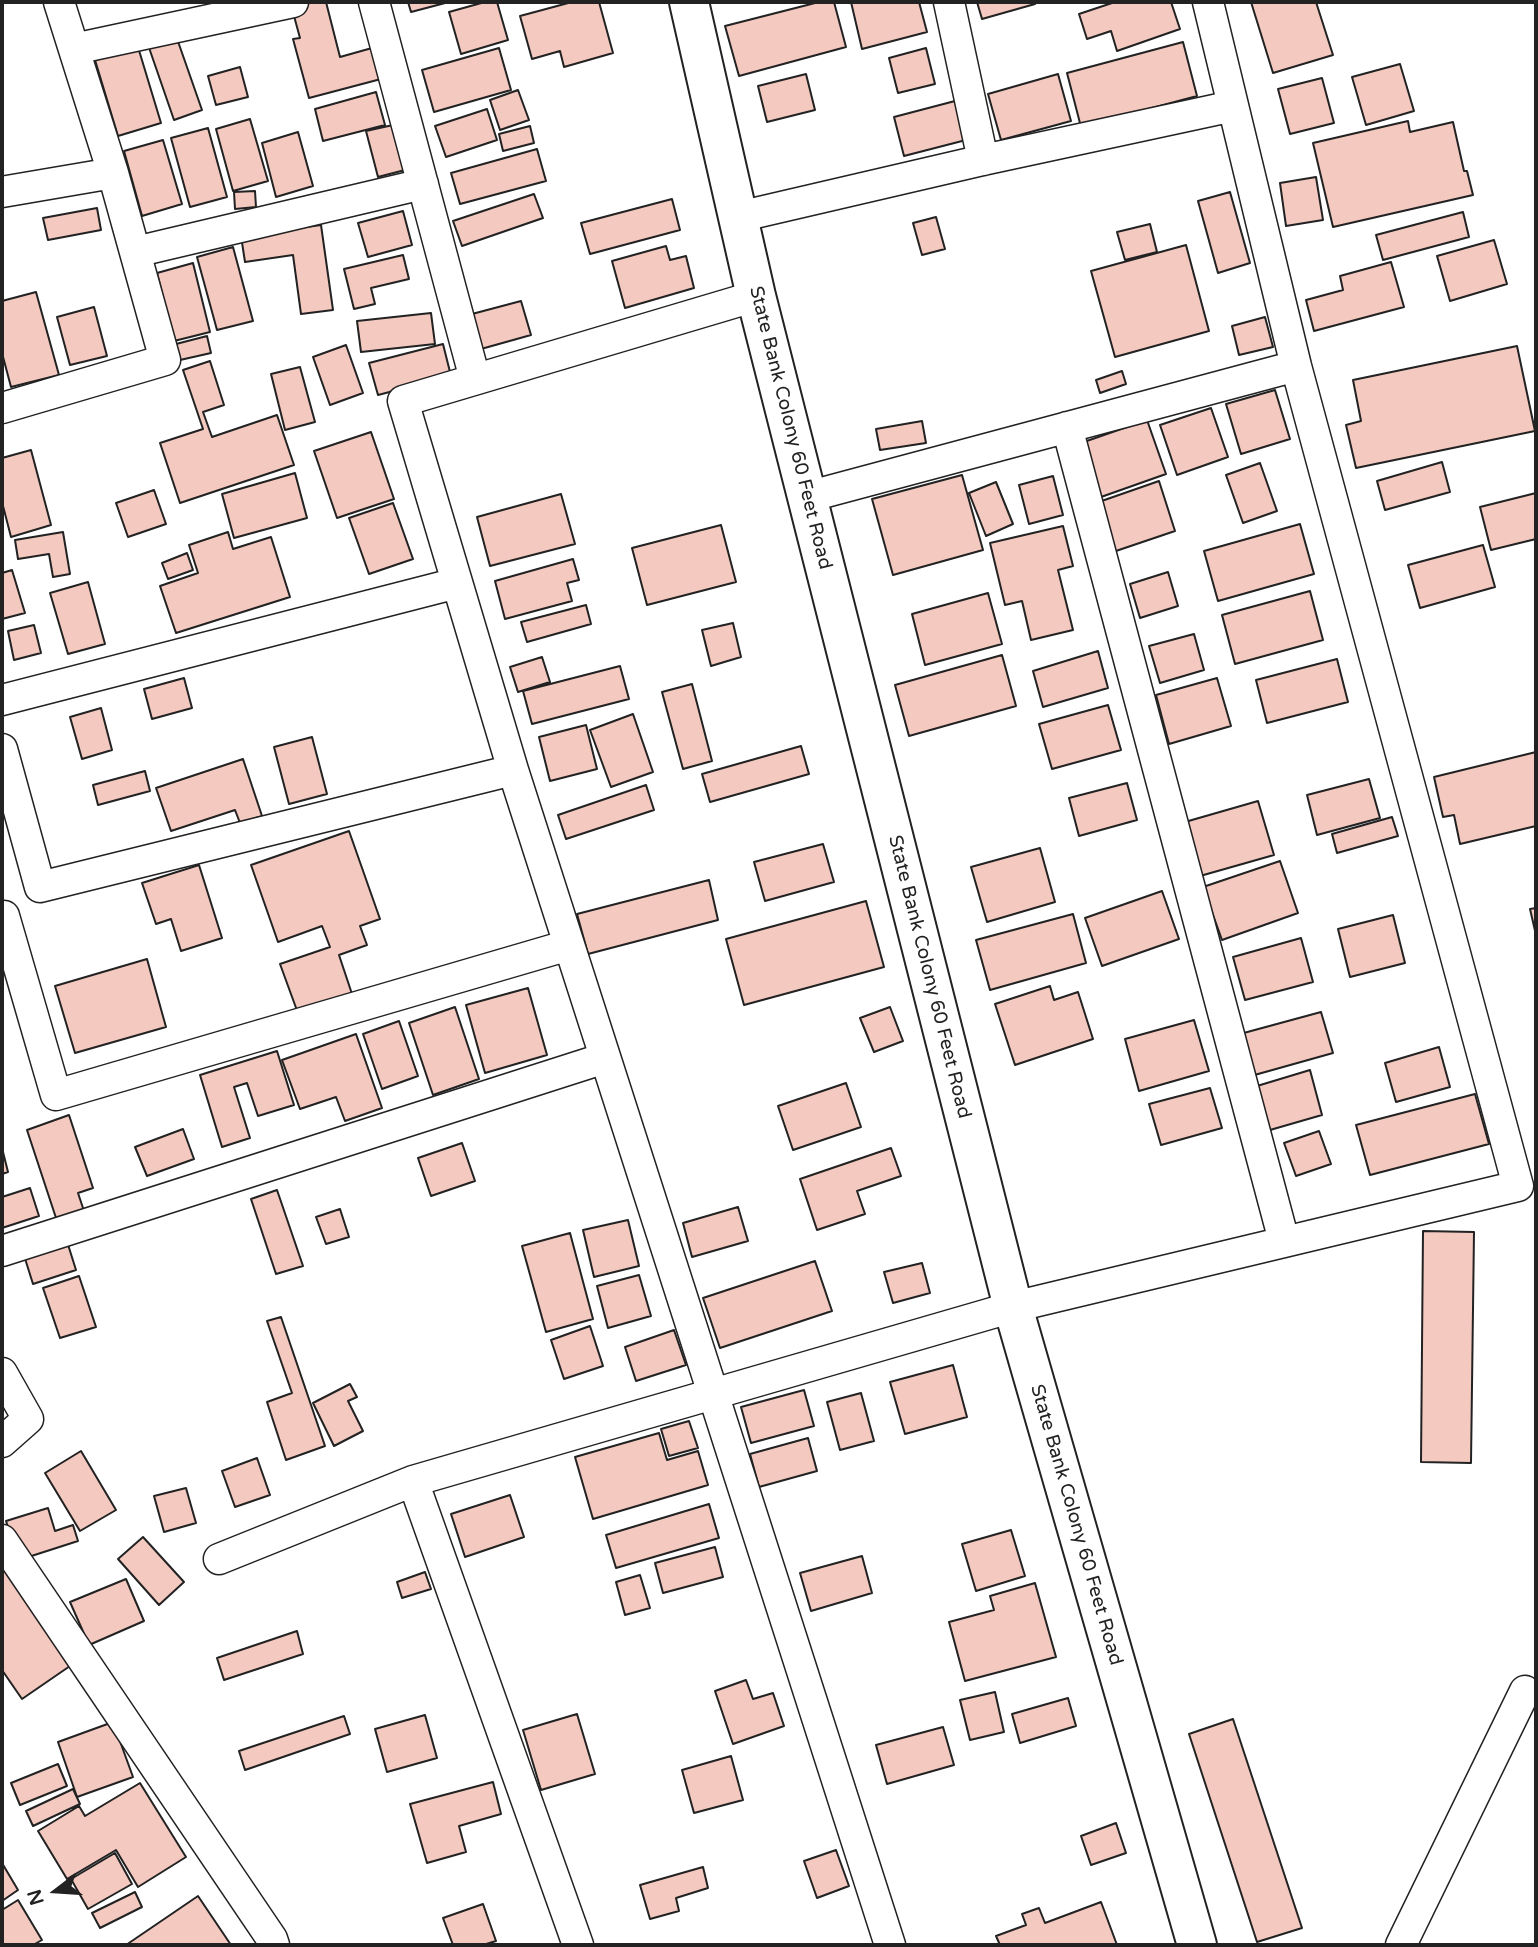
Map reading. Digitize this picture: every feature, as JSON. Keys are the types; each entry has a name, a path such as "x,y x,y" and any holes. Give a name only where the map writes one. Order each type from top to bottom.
{"street":[{"path":"2,408 165,360 113,173 59,2"},
{"path":"74,50 293,2"},
{"path":"374,2 475,379"},
{"name":"State Bank Colony 60 Feet Road","path":"689,2 756,296 1013,1307 1197,1945"},
{"path":"949,2 983,160"},
{"path":"219,1559 413,1481 1013,1307 1518,1186 1296,366 1208,2"},
{"path":"738,217 1233,106"},
{"path":"2,192 113,173"},
{"path":"135,252 422,184"},
{"path":"756,296 403,401 513,770 890,1945"},
{"path":"807,497 1296,366"},
{"path":"1067,427 1284,1241"},
{"path":"2,700 457,583"},
{"path":"2,749 40,887"},
{"path":"513,770 40,887 3,917 56,1095 569,945"},
{"path":"2,1251 606,1058"},
{"path":"2,1373 28,1419 2,1443"},
{"path":"413,1481 578,1945"},
{"path":"2,1541 269,1943"},
{"path":"1401,1945 1525,1691"}],"building":[{"path":"326,2 340,57 372,48 381,79 309,98 293,39 300,38 291,5"},
{"path":"408,2 449,2 411,12"},
{"path":"485,2 497,2 508,40 461,54 449,12"},
{"path":"572,2 599,2 613,53 564,67 560,51 532,59 520,16"},
{"path":"819,2 834,2 846,47 739,76 725,26"},
{"path":"851,2 919,2 927,32 862,49"},
{"path":"977,2 1034,2 1035,4 982,19"},
{"path":"1115,2 1171,2 1180,29 1117,51 1111,31 1087,39 1079,14"},
{"path":"1251,2 1316,2 1333,55 1273,73"},
{"path":"174,30 202,110 174,120 146,39"},
{"path":"1183,42 1197,96 1081,127 1067,73"},
{"path":"138,47 161,123 118,136 95,60"},
{"path":"499,48 511,90 434,112 422,70"},
{"path":"926,48 935,84 898,93 889,58"},
{"path":"1400,64 1414,111 1366,125 1352,77"},
{"path":"240,67 248,97 216,105 208,76"},
{"path":"806,74 815,110 767,122 758,86"},
{"path":"1058,74 1071,121 1001,140 988,94"},
{"path":"1322,78 1334,123 1290,134 1278,89"},
{"path":"518,90 529,120 500,130 490,100"},
{"path":"376,92 385,125 323,141 315,109"},
{"path":"955,101 966,140 904,156 894,117"},
{"path":"487,109 497,140 446,157 435,126"},
{"path":"250,119 268,181 233,191 216,129"},
{"path":"1408,121 1410,132 1453,122 1464,171 1467,171 1473,195 1333,227 1313,143"},
{"path":"393,125 405,170 378,177 366,131"},
{"path":"530,126 534,143 503,151 499,134"},
{"path":"208,128 227,197 190,207 171,138"},
{"path":"298,132 313,186 276,197 262,143"},
{"path":"163,140 182,204 142,216 124,151"},
{"path":"537,149 546,181 460,204 451,173"},
{"path":"1316,177 1323,220 1286,226 1280,183"},
{"path":"255,191 256,207 235,209 234,192"},
{"path":"1230,192 1250,263 1218,273 1198,201"},
{"path":"534,194 543,218 462,246 453,221"},
{"path":"672,199 680,230 590,254 581,223"},
{"path":"97,208 101,230 48,240 43,218"},
{"path":"403,211 412,245 368,257 358,223"},
{"path":"1463,212 1469,237 1383,260 1376,235"},
{"path":"936,217 945,249 922,255 913,223"},
{"path":"1150,224 1157,252 1125,260 1117,232"},
{"path":"321,225 333,310 301,314 293,255 245,262 241,236"},
{"path":"1494,240 1507,284 1450,301 1437,256"},
{"path":"1186,245 1209,331 1115,357 1091,271"},
{"path":"666,246 670,260 686,256 694,288 625,308 612,261"},
{"path":"233,247 253,321 217,330 197,257"},
{"path":"403,255 409,279 371,288 375,304 354,309 344,269"},
{"path":"1391,262 1404,307 1314,331 1306,300 1343,290 1340,276"},
{"path":"193,263 210,332 174,341 157,273"},
{"path":"36,292 59,375 11,387 2,353 2,301"},
{"path":"521,301 531,335 481,349 472,314"},
{"path":"94,307 107,356 70,365 57,317"},
{"path":"431,313 435,344 361,352 357,321"},
{"path":"1265,317 1273,347 1239,355 1232,326"},
{"path":"207,336 211,353 180,360 176,344"},
{"path":"443,344 451,376 378,395 369,363"},
{"path":"346,345 363,393 330,405 313,357"},
{"path":"1517,346 1535,431 1356,468 1346,425 1361,421 1353,380"},
{"path":"210,361 224,405 203,412 212,437 277,415 294,465 180,503 160,443 203,429 183,370"},
{"path":"300,367 315,422 285,430 271,374"},
{"path":"1122,371 1126,384 1100,393 1096,380"},
{"path":"1275,390 1290,439 1241,454 1226,404"},
{"path":"1211,408 1228,457 1177,475 1160,425"},
{"path":"1147,420 1166,474 1101,497 1081,443"},
{"path":"922,421 926,443 880,450 876,429"},
{"path":"371,432 394,499 337,518 314,451"},
{"path":"31,450 51,525 11,537 2,502 2,458"},
{"path":"1442,462 1450,492 1385,510 1377,481"},
{"path":"1260,463 1277,511 1243,523 1226,475"},
{"path":"295,473 307,518 234,538 222,494"},
{"path":"962,475 983,550 893,575 872,499"},
{"path":"1053,476 1063,515 1029,524 1019,485"},
{"path":"1159,481 1175,531 1110,553 1093,504"},
{"path":"996,482 1013,524 986,536 969,493"},
{"path":"154,490 166,524 128,537 116,503"},
{"path":"1536,493 1536,539 1491,550 1480,507"},
{"path":"561,494 575,544 490,566 477,517"},
{"path":"393,503 413,559 369,574 349,518"},
{"path":"1300,524 1314,574 1218,601 1204,551"},
{"path":"721,525 736,582 647,605 632,548"},
{"path":"1063,526 1073,566 1058,570 1073,630 1031,640 1022,601 1005,605 990,543"},
{"path":"63,532 70,574 53,577 49,554 18,559 15,540"},
{"path":"228,532 233,549 271,537 290,597 176,633 160,586 198,573 189,545"},
{"path":"1483,545 1495,587 1420,608 1408,565"},
{"path":"187,553 193,570 168,579 162,563"},
{"path":"573,559 579,580 567,583 572,601 505,619 495,581"},
{"path":"12,570 25,613 2,619 2,573"},
{"path":"1168,572 1178,606 1140,618 1130,584"},
{"path":"88,582 105,644 68,654 50,593"},
{"path":"1310,591 1323,640 1235,664 1222,615"},
{"path":"988,593 1002,644 925,665 912,614"},
{"path":"586,605 591,624 527,642 521,622"},
{"path":"733,623 741,657 711,666 702,630"},
{"path":"34,625 41,653 14,660 8,631"},
{"path":"1194,634 1204,670 1160,683 1149,646"},
{"path":"1098,651 1108,688 1043,707 1033,671"},
{"path":"1002,655 1016,706 909,736 895,685"},
{"path":"542,657 550,682 518,692 510,667"},
{"path":"1337,659 1348,702 1267,723 1256,680"},
{"path":"620,666 629,699 532,724 523,691"},
{"path":"184,678 192,708 152,719 144,689"},
{"path":"1217,678 1231,726 1169,744 1156,695"},
{"path":"692,684 712,761 683,769 662,692"},
{"path":"1108,705 1121,750 1052,769 1039,724"},
{"path":"101,708 112,750 82,759 70,717"},
{"path":"633,714 653,772 611,787 590,730"},
{"path":"586,725 597,769 550,781 539,737"},
{"path":"312,737 327,794 289,804 274,747"},
{"path":"801,746 809,774 710,802 702,774"},
{"path":"1536,752 1536,826 1460,844 1454,815 1443,817 1434,777"},
{"path":"243,759 262,816 240,823 235,810 171,831 156,788"},
{"path":"145,771 150,791 98,805 93,785"},
{"path":"1369,779 1380,818 1317,835 1307,795"},
{"path":"1127,783 1137,820 1079,836 1069,798"},
{"path":"646,785 654,810 566,839 558,815"},
{"path":"1258,801 1274,855 1193,878 1178,824"},
{"path":"1392,817 1398,836 1337,853 1332,834"},
{"path":"349,831 380,919 360,926 367,945 339,955 353,997 299,1016 280,964 330,947 322,926 278,942 251,865"},
{"path":"823,844 834,882 765,901 754,862"},
{"path":"1040,848 1055,902 987,922 971,867"},
{"path":"1280,861 1298,913 1222,940 1203,887"},
{"path":"199,865 222,938 181,951 171,919 156,924 142,883"},
{"path":"709,880 718,920 588,954 577,914"},
{"path":"1162,891 1179,939 1102,966 1085,918"},
{"path":"866,901 884,967 744,1005 726,939"},
{"path":"1536,908 1536,935 1530,909"},
{"path":"1073,914 1086,963 990,990 976,940"},
{"path":"1393,915 1405,963 1350,977 1338,929"},
{"path":"1301,938 1313,982 1245,1000 1233,957"},
{"path":"147,959 166,1027 75,1053 55,986"},
{"path":"1050,986 1054,1000 1078,992 1093,1039 1015,1065 995,1004"},
{"path":"528,988 547,1055 485,1073 466,1005"},
{"path":"455,1007 479,1079 433,1095 409,1023"},
{"path":"890,1007 903,1041 874,1052 860,1018"},
{"path":"1321,1012 1333,1053 1251,1076 1240,1034"},
{"path":"1194,1020 1209,1071 1139,1091 1125,1039"},
{"path":"399,1021 418,1076 382,1089 363,1034"},
{"path":"356,1034 382,1108 345,1121 336,1097 300,1109 282,1060"},
{"path":"1439,1047 1450,1087 1396,1102 1385,1063"},
{"path":"277,1051 294,1105 258,1116 247,1083 234,1087 250,1138 222,1147 200,1075"},
{"path":"1310,1070 1322,1115 1270,1130 1257,1086"},
{"path":"846,1083 861,1127 793,1150 778,1106"},
{"path":"1210,1088 1222,1128 1161,1145 1149,1104"},
{"path":"1475,1094 1489,1144 1370,1175 1356,1125"},
{"path":"69,1115 93,1188 78,1193 84,1211 57,1221 27,1130"},
{"path":"183,1129 194,1159 147,1176 135,1147"},
{"path":"1319,1131 1331,1164 1296,1176 1284,1143"},
{"path":"462,1143 475,1181 431,1196 418,1158"},
{"path":"2,1148 8,1172 2,1174"},
{"path":"891,1148 901,1176 857,1191 865,1214 817,1230 800,1179"},
{"path":"30,1188 39,1216 2,1228 2,1197"},
{"path":"277,1190 303,1266 276,1274 251,1199"},
{"path":"738,1207 748,1241 692,1257 683,1223"},
{"path":"340,1209 349,1237 326,1244 316,1217"},
{"path":"628,1220 639,1266 594,1277 583,1230"},
{"path":"1423,1231 1474,1232 1471,1463 1421,1462"},
{"path":"570,1233 593,1319 546,1332 522,1246"},
{"path":"65,1235 76,1270 33,1284 22,1249"},
{"path":"815,1261 832,1311 720,1348 703,1298"},
{"path":"922,1263 930,1293 893,1303 884,1272"},
{"path":"639,1275 651,1316 608,1328 597,1286"},
{"path":"79,1276 96,1327 60,1338 43,1288"},
{"path":"281,1317 325,1446 286,1460 267,1402 292,1393 267,1321"},
{"path":"590,1326 603,1366 564,1379 551,1340"},
{"path":"674,1330 686,1365 636,1381 625,1347"},
{"path":"953,1365 967,1417 905,1434 890,1382"},
{"path":"350,1384 357,1397 348,1401 363,1431 334,1446 313,1403"},
{"path":"804,1390 814,1426 751,1443 741,1407"},
{"path":"861,1393 874,1441 840,1450 827,1402"},
{"path":"689,1421 698,1448 669,1456 661,1429"},
{"path":"659,1433 667,1460 698,1451 708,1485 593,1519 575,1457"},
{"path":"808,1438 817,1471 759,1487 750,1454"},
{"path":"81,1451 116,1510 80,1531 45,1473"},
{"path":"257,1458 270,1495 235,1507 222,1471"},
{"path":"186,1488 196,1523 164,1532 154,1496"},
{"path":"510,1495 524,1537 465,1557 451,1514"},
{"path":"709,1504 719,1538 616,1568 606,1535"},
{"path":"48,1508 55,1531 73,1525 78,1541 19,1560 6,1521"},
{"path":"1011,1530 1025,1576 976,1591 962,1544"},
{"path":"143,1537 184,1582 159,1605 118,1559"},
{"path":"715,1547 723,1577 663,1593 655,1563"},
{"path":"862,1556 872,1593 811,1611 800,1573"},
{"path":"2,1567 70,1666 22,1699 2,1670"},
{"path":"425,1572 431,1589 402,1598 397,1582"},
{"path":"640,1575 650,1608 625,1615 616,1582"},
{"path":"126,1579 144,1621 89,1645 70,1602"},
{"path":"1035,1583 1056,1657 965,1681 949,1622 994,1610 990,1596"},
{"path":"297,1631 303,1654 224,1680 217,1658"},
{"path":"746,1680 753,1699 773,1693 784,1726 733,1744 715,1691"},
{"path":"995,1692 1004,1732 970,1740 960,1700"},
{"path":"1068,1698 1076,1726 1020,1743 1012,1714"},
{"path":"577,1714 595,1774 541,1790 523,1730"},
{"path":"425,1715 437,1758 387,1772 375,1729"},
{"path":"344,1716 350,1734 245,1770 239,1751"},
{"path":"1233,1719 1302,1928 1257,1942 1189,1734"},
{"path":"113,1722 133,1777 77,1797 58,1742"},
{"path":"943,1727 954,1765 887,1784 876,1745"},
{"path":"731,1756 743,1800 694,1813 682,1770"},
{"path":"58,1764 67,1786 20,1805 11,1783"},
{"path":"493,1782 501,1814 459,1826 466,1852 427,1863 410,1804"},
{"path":"140,1783 186,1857 138,1887 116,1850 67,1879 38,1831 79,1806 85,1816"},
{"path":"73,1789 80,1804 33,1826 26,1811"},
{"path":"1116,1823 1126,1853 1091,1865 1081,1836"},
{"path":"836,1850 849,1886 817,1898 804,1861"},
{"path":"115,1853 132,1884 88,1909 71,1879"},
{"path":"2,1863 18,1890 2,1901"},
{"path":"703,1867 708,1888 676,1898 679,1911 650,1919 640,1885"},
{"path":"135,1892 142,1907 100,1928 92,1913"},
{"path":"198,1896 231,1945 126,1945"},
{"path":"18,1900 42,1940 33,1945 2,1945 2,1910"},
{"path":"1101,1902 1117,1945 1000,1945 996,1936 1026,1925 1022,1914 1039,1908 1045,1923"},
{"path":"483,1904 496,1941 483,1945 453,1945 443,1918"}]}
